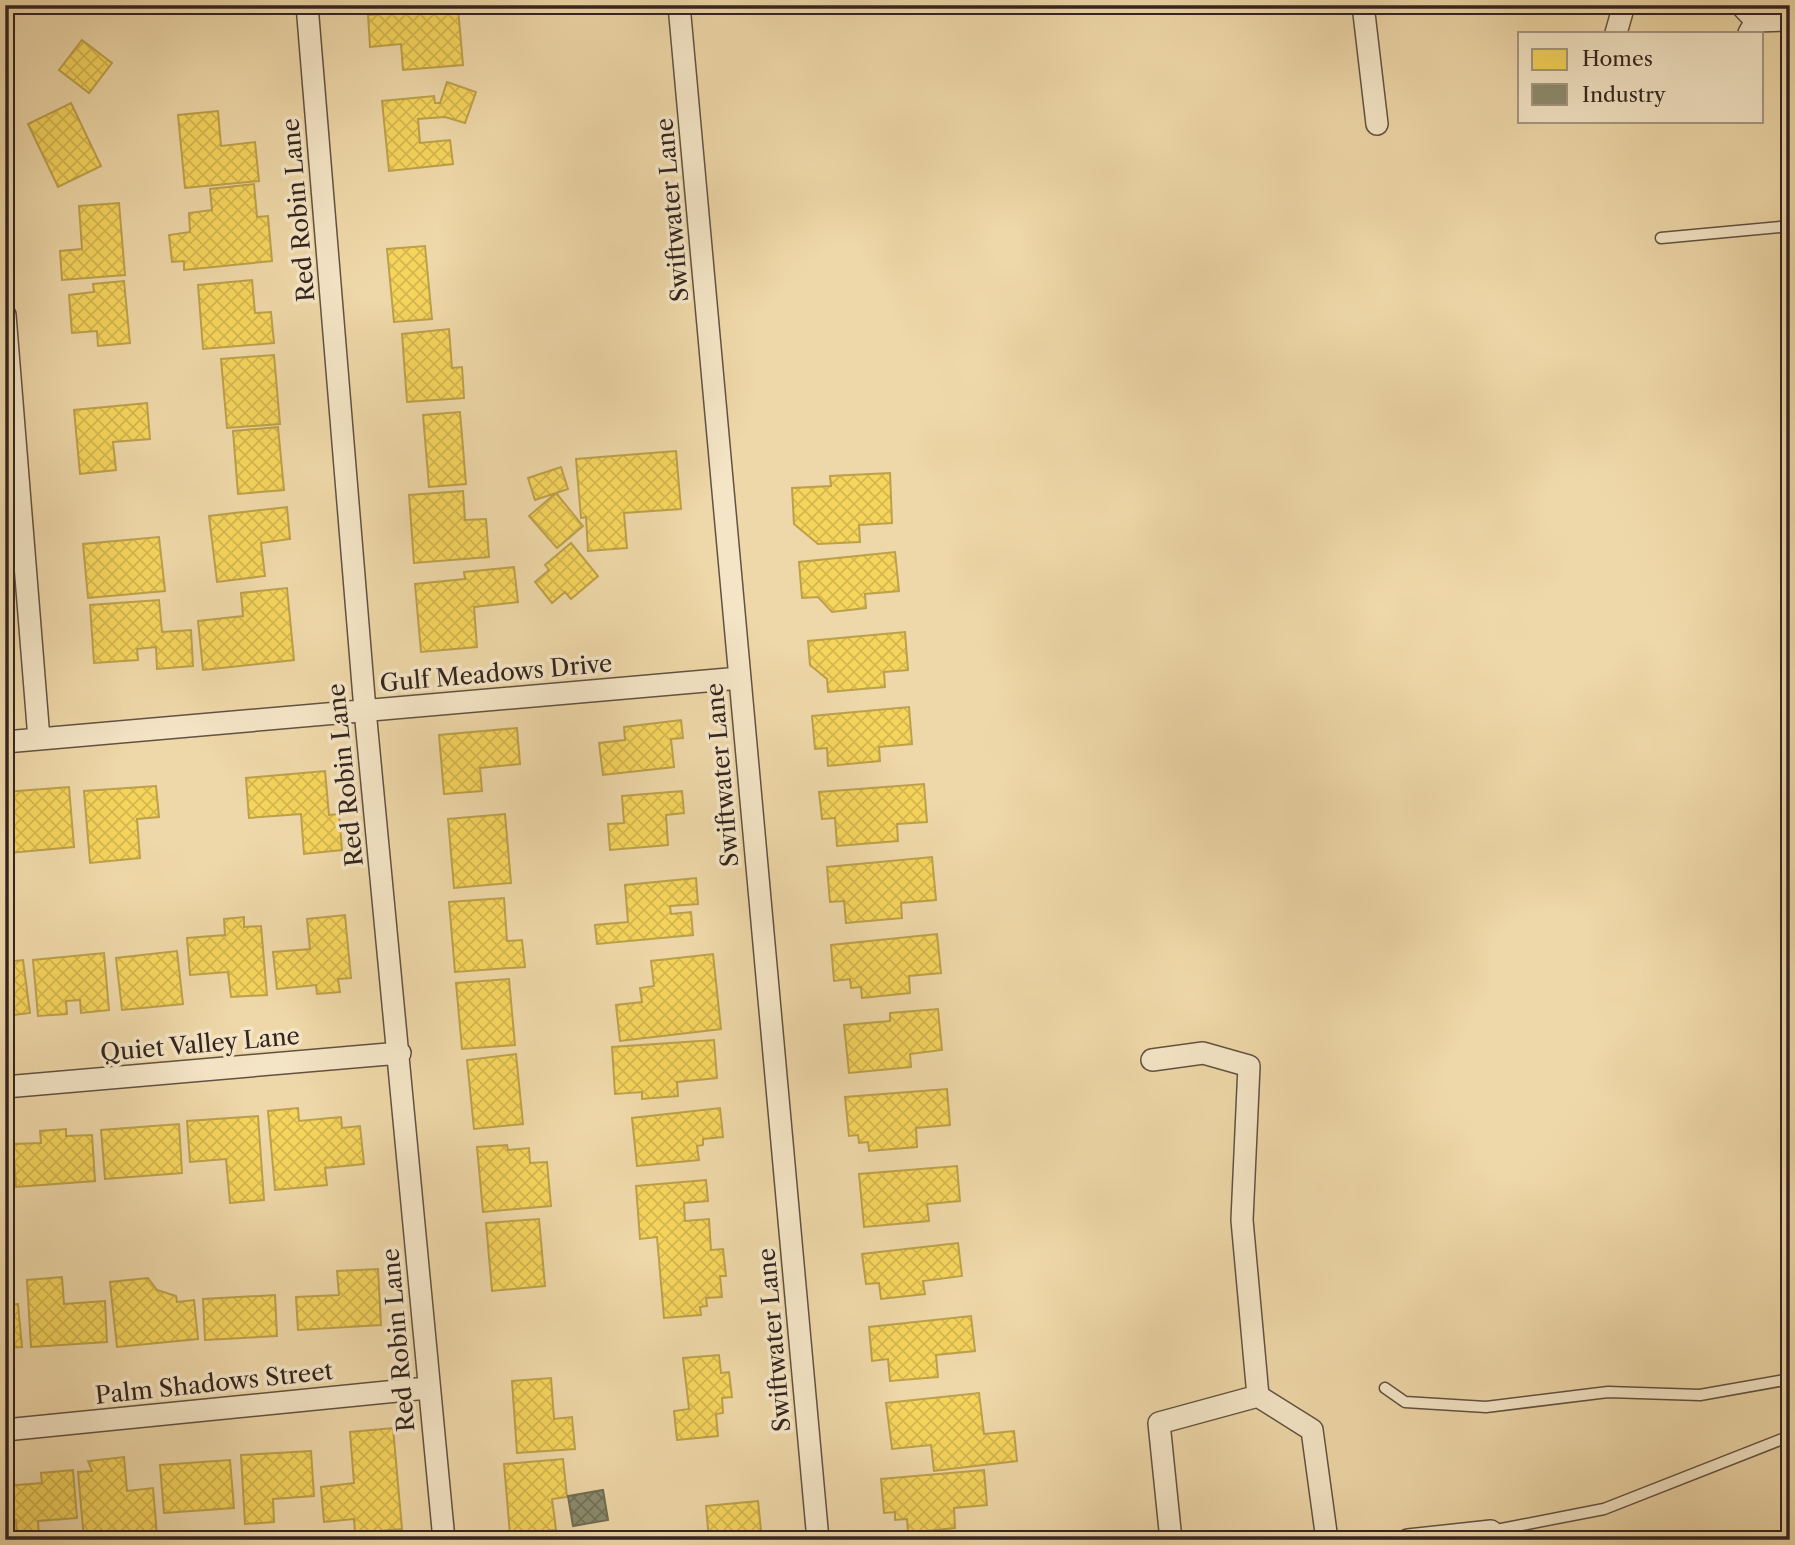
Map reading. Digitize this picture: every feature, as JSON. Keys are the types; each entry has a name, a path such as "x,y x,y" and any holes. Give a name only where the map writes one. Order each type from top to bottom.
{"street":[{"name":"Red Robin Lane","path":"307,5 365,710 400,1053 428,1388 444,1540"},
{"name":"Swiftwater Lane","path":"680,5 818,1540"},
{"path":"1363,5 1377,124"},
{"path":"1616,32 1624,5"},
{"path":"1741,5 1753,27 1790,20"},
{"path":"5,314 39,739"},
{"name":"Gulf Meadows Drive","path":"5,742 740,678"},
{"name":"Quiet Valley Lane","path":"5,1087 400,1053"},
{"path":"1152,1060 1203,1053 1249,1066 1242,1220 1258,1396"},
{"name":"Palm Shadows Street","path":"5,1430 428,1388"},
{"path":"1171,1540 1158,1423 1258,1396 1312,1430 1327,1540"},
{"path":"1408,1540 1492,1535"}],"lane":[{"path":"1661,238 1790,226"},
{"path":"1385,1388 1405,1402 1486,1407 1608,1392 1699,1395 1790,1379"},
{"path":"1492,1535 1604,1509 1790,1436"}],"building: Homes":[{"path":"458,8 463,65 403,70 401,44 370,47 368,15"},
{"path":"82,40 112,63 89,93 59,70"},
{"path":"447,82 476,92 465,123 445,117 418,119 420,143 450,140 453,164 389,171 382,101 434,96 435,103 440,103"},
{"path":"71,103 101,166 58,187 28,124"},
{"path":"218,111 221,146 255,142 259,181 185,188 178,115"},
{"path":"254,184 257,217 268,216 272,261 184,270 184,261 172,262 169,235 190,232 189,213 212,210 210,189"},
{"path":"119,203 125,275 62,280 60,251 82,249 79,206"},
{"path":"425,246 432,319 394,322 387,249"},
{"path":"252,280 255,313 271,312 274,343 203,349 198,285"},
{"path":"124,281 130,343 98,346 97,331 72,333 69,295 94,292 93,284"},
{"path":"449,329 452,368 462,367 464,398 407,402 402,334"},
{"path":"274,355 280,424 227,428 221,359"},
{"path":"147,403 150,439 113,442 116,470 80,474 74,410"},
{"path":"460,412 466,484 429,487 423,415"},
{"path":"278,427 284,490 238,494 233,431"},
{"path":"676,451 681,509 624,513 627,548 588,551 586,517 581,518 576,459"},
{"path":"561,467 568,489 535,500 528,478"},
{"path":"890,473 892,523 859,525 860,542 818,544 794,524 792,488 831,486 830,476"},
{"path":"463,491 465,520 486,519 489,557 414,563 409,495"},
{"path":"556,493 583,526 557,548 529,516"},
{"path":"287,507 290,539 261,543 265,576 217,582 209,516"},
{"path":"159,537 165,591 88,598 83,544"},
{"path":"571,543 598,576 571,599 565,592 552,603 535,582 549,570 545,565"},
{"path":"895,552 899,591 865,594 866,608 832,612 818,597 802,598 799,562"},
{"path":"514,567 518,602 474,607 477,647 421,652 415,584 465,579 464,572"},
{"path":"287,588 294,660 203,670 198,621 243,616 241,593"},
{"path":"159,600 162,632 191,630 193,666 157,669 156,647 137,649 138,660 94,663 90,605"},
{"path":"905,632 908,670 884,672 885,687 828,692 827,679 810,665 808,641"},
{"path":"909,707 912,744 879,747 880,761 828,766 827,748 815,749 812,716"},
{"path":"681,720 683,738 671,739 674,767 603,775 599,743 625,740 624,727"},
{"path":"517,728 520,764 480,768 482,791 444,794 439,735"},
{"path":"325,771 329,815 339,814 342,850 304,854 301,814 249,818 246,778"},
{"path":"924,784 927,822 897,824 898,841 837,846 835,818 822,819 819,792"},
{"path":"156,786 159,817 137,819 140,858 90,863 84,791"},
{"path":"69,787 74,847 9,853 5,792"},
{"path":"682,791 684,813 666,815 668,845 610,850 608,824 624,823 622,796"},
{"path":"505,814 511,883 454,888 448,819"},
{"path":"932,857 936,900 901,903 902,918 846,923 844,901 830,902 827,867"},
{"path":"696,878 698,904 670,906 671,914 691,912 693,935 597,944 595,925 628,922 625,885"},
{"path":"504,898 507,941 522,940 525,967 455,972 449,902"},
{"path":"345,915 351,978 338,979 340,992 317,994 316,985 277,989 273,952 310,949 307,919"},
{"path":"244,917 244,927 261,926 267,995 231,997 228,972 190,975 187,938 225,935 224,919"},
{"path":"937,934 941,973 909,976 910,993 862,998 861,987 851,988 850,979 834,981 831,945"},
{"path":"177,951 183,1004 122,1010 116,958"},
{"path":"104,953 109,1010 81,1013 80,1000 66,1001 67,1014 38,1016 33,960"},
{"path":"713,954 721,1029 620,1041 616,1005 642,1002 640,988 654,986 651,961"},
{"path":"23,960 30,1013 5,1016 5,962"},
{"path":"509,979 515,1045 462,1049 456,983"},
{"path":"938,1009 942,1050 910,1054 911,1067 849,1073 844,1025 890,1021 890,1013"},
{"path":"714,1040 717,1078 677,1082 678,1096 642,1099 642,1092 615,1094 612,1047"},
{"path":"516,1054 523,1124 474,1129 467,1060"},
{"path":"947,1089 950,1125 916,1128 917,1147 869,1151 868,1142 859,1143 858,1135 849,1136 845,1097"},
{"path":"298,1108 299,1121 341,1117 342,1128 360,1126 364,1164 325,1168 327,1185 275,1190 268,1111"},
{"path":"720,1108 723,1137 703,1139 703,1145 697,1146 699,1160 637,1166 632,1118"},
{"path":"258,1116 264,1200 230,1203 226,1159 190,1162 187,1121"},
{"path":"179,1124 182,1173 105,1179 101,1130"},
{"path":"66,1129 66,1136 92,1135 95,1181 16,1187 13,1144 41,1143 40,1131"},
{"path":"5,1136 11,1197 5,1197"},
{"path":"507,1145 508,1150 529,1148 530,1163 547,1162 551,1206 483,1212 477,1147"},
{"path":"957,1166 960,1201 927,1204 929,1221 864,1227 859,1174"},
{"path":"706,1180 708,1201 684,1203 685,1221 709,1219 711,1250 723,1249 726,1276 720,1276 722,1297 706,1298 707,1306 700,1307 701,1315 664,1318 657,1237 640,1239 636,1186"},
{"path":"539,1219 545,1286 492,1291 486,1223"},
{"path":"958,1243 962,1276 923,1281 925,1294 881,1299 879,1283 866,1284 862,1254"},
{"path":"378,1269 381,1325 298,1330 296,1297 339,1295 337,1271"},
{"path":"62,1277 64,1304 105,1301 107,1342 31,1347 27,1280"},
{"path":"148,1278 157,1290 176,1296 177,1302 194,1300 198,1339 117,1347 110,1282"},
{"path":"275,1295 277,1336 205,1340 203,1299"},
{"path":"18,1304 22,1347 5,1348 5,1305"},
{"path":"971,1316 975,1351 936,1355 938,1377 890,1381 888,1359 872,1361 869,1327"},
{"path":"719,1355 721,1373 729,1372 732,1397 722,1398 723,1413 716,1414 718,1436 677,1440 674,1411 689,1409 683,1358"},
{"path":"551,1378 554,1419 572,1417 575,1449 517,1453 512,1381"},
{"path":"979,1393 984,1434 1014,1431 1017,1461 934,1471 931,1445 892,1449 886,1403"},
{"path":"393,1428 402,1529 355,1533 354,1519 324,1522 321,1487 354,1483 350,1432"},
{"path":"311,1451 314,1496 273,1499 274,1522 245,1524 241,1455"},
{"path":"124,1457 127,1491 153,1488 157,1536 84,1540 78,1472 92,1471 88,1461"},
{"path":"563,1459 567,1497 552,1499 556,1530 510,1534 504,1464"},
{"path":"230,1460 234,1508 164,1513 160,1465"},
{"path":"73,1470 77,1518 38,1521 39,1540 17,1540 16,1520 8,1521 5,1486 42,1483 41,1473"},
{"path":"984,1470 987,1505 954,1508 955,1528 908,1533 907,1519 895,1520 895,1512 884,1513 881,1479"},
{"path":"758,1501 762,1540 709,1540 706,1506"}],"building: Industry":[{"path":"603,1490 608,1520 573,1526 568,1496"}]}
